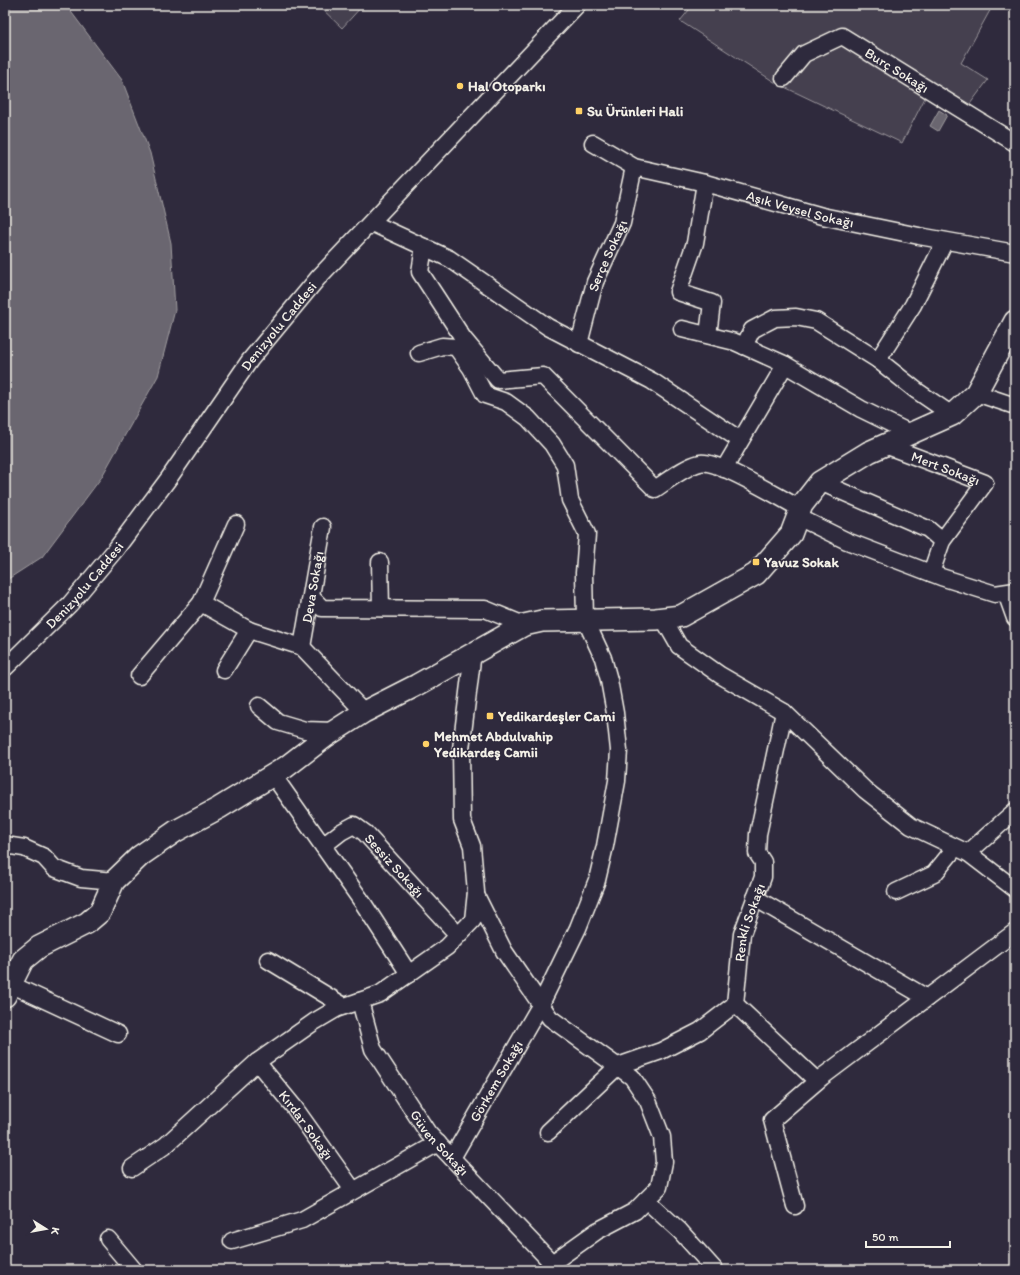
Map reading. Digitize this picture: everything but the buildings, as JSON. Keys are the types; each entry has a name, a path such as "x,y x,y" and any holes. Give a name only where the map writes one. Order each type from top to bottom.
{"main road":[{"path":"6,992 23,960 39,947 87,923 100,912 114,881 140,856 176,831 219,808 273,775 364,712 524,625 542,620 663,618 681,616 756,574 791,534 799,513 820,482 869,452 952,415 976,393 1015,321"}],"street":[{"name":"Denizyolu Caddesi","path":"5,668 70,604 116,549 169,478 250,360 318,278 372,223 577,5"},
{"name":"Burç Sokağı","path":"784,78 804,54 842,36 1015,143"},
{"name":"Aşık Veysel Sokağı","path":"593,143 634,167 705,183 822,216 945,241 1015,253"},
{"name":"Serçe Sokağı","path":"579,344 595,282 622,223 634,167"},
{"path":"705,183 695,243 678,292 712,303 708,335"},
{"path":"372,223 450,259 548,327 652,381 740,440"},
{"path":"878,360 913,305 945,241"},
{"path":"424,247 420,272 463,338 498,380 543,376 655,489 686,469 702,462 724,468 847,541 931,573 995,594 1010,592 1015,618"},
{"path":"744,346 752,330 775,318 796,317 816,321 878,360 917,391 952,415"},
{"path":"682,329 744,346 785,365 861,409 910,433"},
{"path":"419,353 442,346 456,347 471,368 485,395 506,402 528,418 552,444 566,465 570,500 587,534 584,573 585,620"},
{"path":"724,468 785,365"},
{"path":"976,393 1015,406"},
{"name":"Mert Sokağı","path":"885,445 985,483 942,541 931,573"},
{"path":"820,482 928,529 942,541"},
{"path":"139,676 201,603 236,524"},
{"name":"Deva Sokağı","path":"302,647 312,598 323,527"},
{"path":"380,562 381,608"},
{"path":"312,598 322,608 485,609 524,625"},
{"path":"201,603 250,630 302,647 364,712"},
{"path":"663,618 679,646 720,675 784,712 865,790 911,826 962,850 1015,888"},
{"name":"Görkem Sokağı","path":"452,1158 541,1004 563,961 597,880 617,781 619,750 615,713 609,680 603,658 585,620"},
{"path":"224,670 250,630"},
{"path":"132,1168 166,1145 257,1062 314,1022 344,1006 380,994 446,947 473,920 476,895 472,846 462,820 461,749 473,652"},
{"path":"259,706 278,722 304,730 335,731"},
{"name":"Renkli Sokağı","path":"735,1004 742,934 763,877 763,862 758,853 758,834 784,712"},
{"path":"273,775 323,846 409,974"},
{"path":"896,892 934,874 962,850 1015,811"},
{"name":"Sessiz Sokağı","path":"323,846 341,832 354,825 366,833 458,935"},
{"path":"5,845 24,848 44,857 54,868 81,878 114,881"},
{"path":"476,895 504,951 550,1018 632,1077 648,1101 662,1138 664,1162 659,1187 635,1212 597,1231 551,1268"},
{"path":"755,898 927,998"},
{"path":"795,1206 772,1120 817,1080 1015,932"},
{"path":"268,960 344,1006"},
{"path":"6,992 118,1034"},
{"name":"Güven Sokağı","path":"360,1001 373,1048 428,1133 551,1268"},
{"path":"548,1132 618,1066 661,1050 700,1031 735,1004 817,1080"},
{"name":"Kırdar Sokağı","path":"257,1062 294,1107 353,1190"},
{"path":"232,1241 302,1220 438,1143"},
{"path":"646,1200 680,1231 715,1270"},
{"path":"108,1239 134,1270"}],"shaded area":[{"path":"5,5 66,5 122,80 150,153 171,243 175,310 158,376 101,478 42,557 5,581"},
{"path":"318,5 322,5 324,10 340,5 363,5 342,28"},
{"path":"693,5 993,5 961,63 988,80 964,112 929,90 902,143 776,83 680,21"},
{"path":"939,110 947,115 938,131 930,126"}],"place":[{"name":"Hal Otoparkı","path":"460,86"},
{"name":"Su Ürünleri Hali","path":"579,111"},
{"name":"Yavuz Sokak","path":"756,562"},
{"name":"Yedikardeşler Cami","path":"490,716"},
{"name":"Mehmet Abdulvahip Yedikardeş Camii","path":"426,744"}]}
